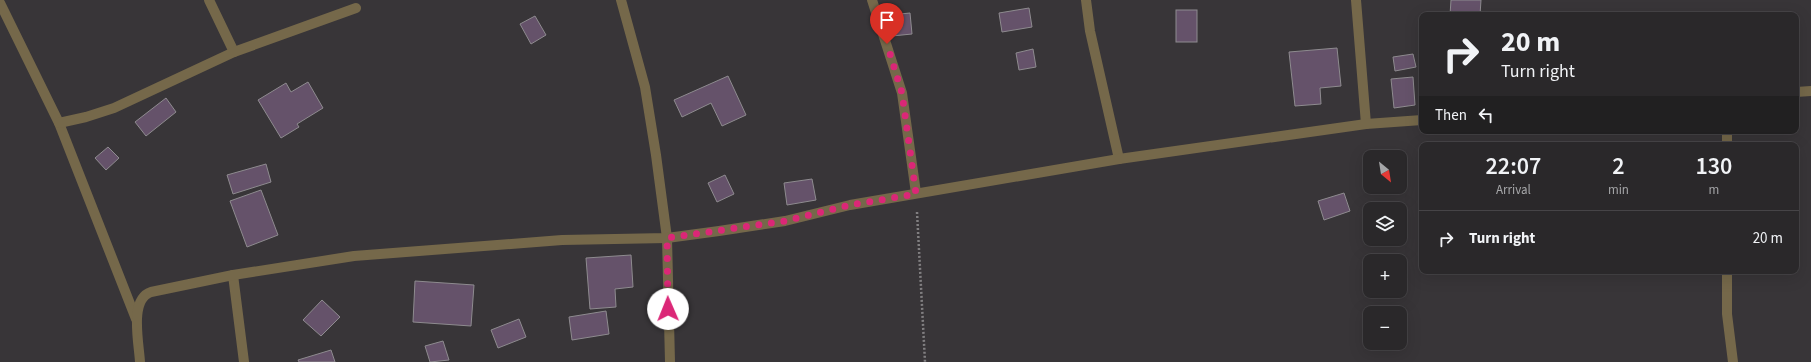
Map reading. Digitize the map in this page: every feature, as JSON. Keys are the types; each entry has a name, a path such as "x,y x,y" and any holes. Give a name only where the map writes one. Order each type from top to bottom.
{"street":[{"path":"5,0 0,3 59,123 137,320"},
{"path":"209,0 234,52"},
{"path":"620,0 645,87 656,155 667,238 670,362"},
{"path":"872,0 902,93 916,194"},
{"path":"1086,0 1090,31 1119,159"},
{"path":"1356,0 1366,124"},
{"path":"59,123 86,117 114,108 234,52 356,8"},
{"path":"1799,92 1811,91"},
{"path":"140,362 137,320 140,301 147,293 233,275 354,256 562,240 667,238 785,221 850,205 1119,159 1366,124 1419,120"},
{"path":"1727,274 1727,314 1734,362"},
{"path":"233,275 244,362"}],"path":[{"path":"916,194 925,362"}],"building":[{"path":"1451,0 1481,0 1480,12 1450,12"},
{"path":"1029,8 1032,27 1002,32 999,13"},
{"path":"1176,10 1197,10 1197,42 1176,42"},
{"path":"910,13 912,34 892,36 890,15"},
{"path":"535,16 546,35 531,44 520,24"},
{"path":"1337,48 1341,86 1320,88 1321,104 1295,106 1289,52"},
{"path":"1033,49 1036,67 1019,70 1016,53"},
{"path":"1413,54 1416,67 1395,71 1393,57"},
{"path":"728,76 746,115 722,126 711,103 682,117 674,100"},
{"path":"1413,77 1415,105 1394,108 1391,79"},
{"path":"308,82 323,108 297,124 299,127 281,138 258,100 286,83 291,92"},
{"path":"166,98 176,112 146,136 135,122"},
{"path":"108,147 119,158 106,170 95,158"},
{"path":"266,164 271,182 233,194 227,175"},
{"path":"725,175 734,194 717,202 708,183"},
{"path":"812,179 816,200 787,205 784,183"},
{"path":"261,190 278,235 247,247 230,201"},
{"path":"1344,193 1350,211 1324,220 1318,201"},
{"path":"631,255 633,287 615,289 616,307 590,309 586,258"},
{"path":"415,281 474,285 471,326 413,322"},
{"path":"322,300 340,317 321,336 303,320"},
{"path":"606,311 609,334 572,340 569,317"},
{"path":"519,319 526,337 498,348 491,330"},
{"path":"443,341 449,360 430,362 425,346"},
{"path":"331,350 335,362 299,362 298,360"}],"route":[{"path":"668,309 667,238 785,221 850,205 916,194 902,93 887,44"}]}
